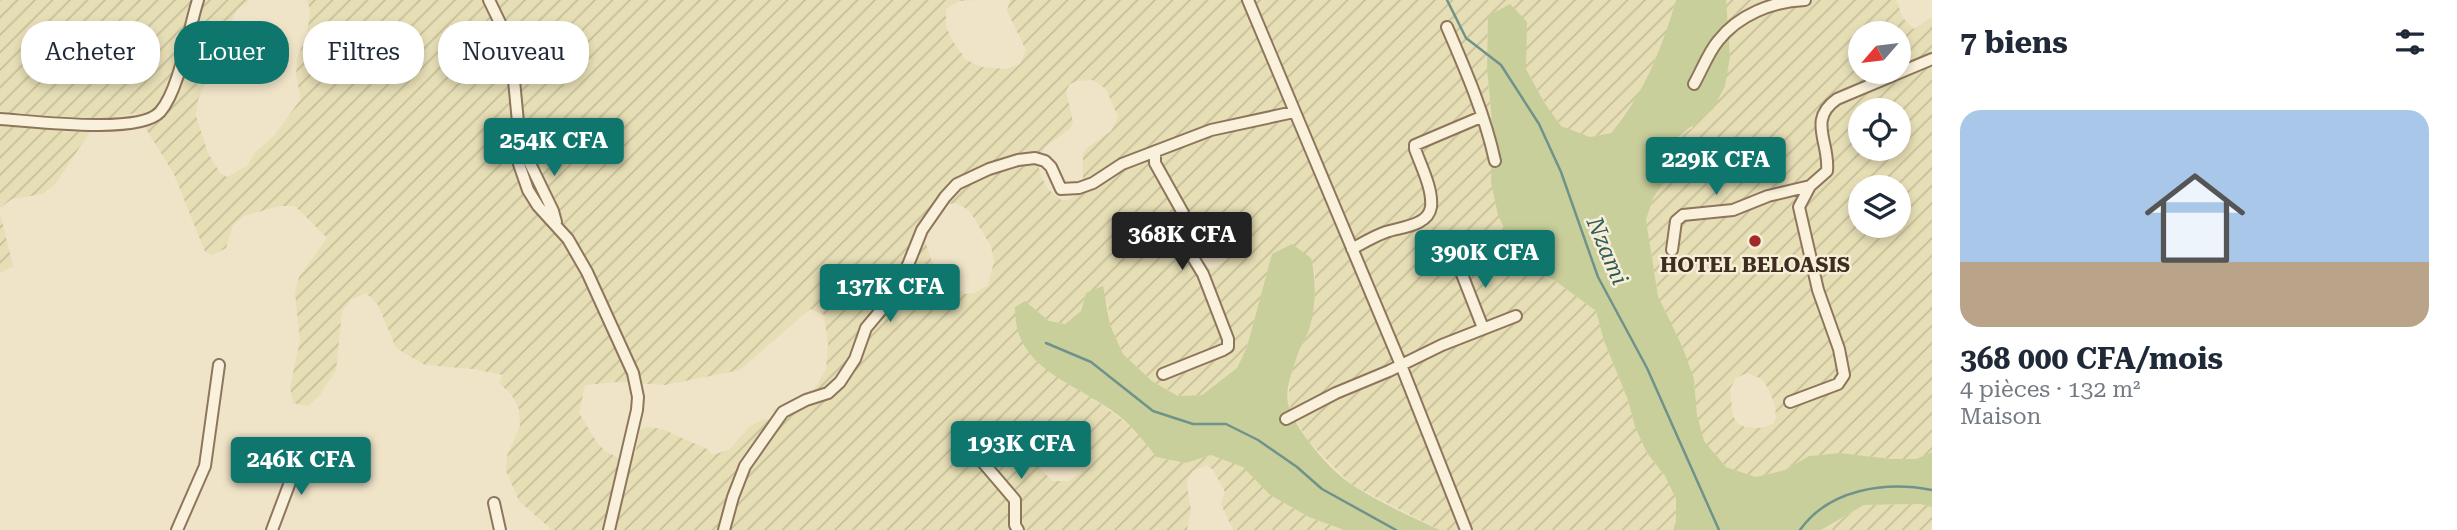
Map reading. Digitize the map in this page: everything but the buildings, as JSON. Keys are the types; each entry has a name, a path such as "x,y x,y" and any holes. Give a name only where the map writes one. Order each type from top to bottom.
{"street":[{"path":"0,119 78,125 122,124 147,120 158,114 180,73 198,0"},
{"path":"489,0 503,29 513,70 520,142 519,164 527,190 557,225 587,272 633,373 638,397 637,410 609,530"},
{"path":"1248,0 1401,365 1466,530"},
{"path":"1695,84 1716,43 1734,23 1769,6 1805,0"},
{"path":"1447,27 1474,91 1481,117 1488,128 1495,161"},
{"path":"1790,402 1838,384 1844,375 1839,349 1818,290 1804,238 1799,207 1810,186 1826,171 1821,126 1826,107 1837,99 1932,59"},
{"path":"724,530 745,466 783,412 806,400 828,393 840,382 855,359 866,328 893,293 922,230 957,184 989,169 1035,158 1045,161 1051,167 1061,189 1066,190 1093,183 1122,164 1211,130 1294,112"},
{"path":"1352,249 1386,232 1425,218 1431,210 1431,201 1415,145 1481,117"},
{"path":"1155,152 1155,163 1183,213 1189,251 1203,274 1228,340 1228,347 1223,350 1163,374"},
{"path":"1672,250 1676,221 1683,215 1723,212 1768,196 1810,186"},
{"path":"1458,264 1483,328"},
{"path":"1286,419 1336,393 1516,316"},
{"path":"177,530 205,466 219,365"},
{"path":"272,530 301,453"},
{"path":"980,459 1015,500 1015,525 1018,530"},
{"path":"494,503 500,530"}],"shaded area":[{"path":"0,0 250,0 238,9 231,21 174,21 174,84 205,84 198,100 196,116 208,153 220,173 227,177 247,166 255,152 273,137 301,99 296,76 297,58 303,44 303,84 424,84 424,21 309,21 310,10 307,0 980,0 959,1 946,9 946,26 966,60 982,67 1006,69 1020,64 1026,50 1007,11 1010,0 1676,0 1663,42 1640,93 1611,133 1590,137 1561,126 1526,69 1525,53 1488,16 1487,69 1493,132 1492,150 1526,265 1554,280 1596,311 1635,427 1647,453 1665,476 1676,499 1676,522 1673,530 1440,530 1352,485 1309,442 1288,402 1290,379 1298,351 1307,335 1314,302 1315,273 1311,258 1272,254 1247,347 1237,368 1202,395 1179,396 1152,381 1123,354 1110,325 1108,303 1086,293 1081,311 1065,324 1049,321 1025,302 1089,395 1137,431 1156,457 1186,463 1211,455 1244,467 1270,495 1309,517 1344,530 1233,530 1221,504 1225,492 1213,470 1207,465 1193,471 1188,478 1191,510 1187,530 552,530 519,501 506,471 507,456 520,426 519,409 511,394 499,383 503,375 473,369 425,365 396,348 378,305 366,293 352,299 342,311 336,370 320,395 308,406 293,403 290,387 300,341 295,293 299,277 327,238 295,206 279,206 244,216 233,225 226,248 213,255 205,252 174,174 136,113 116,117 90,132 55,184 43,194 12,199 0,208","holes":["1093,80 1106,89 1118,117 1111,131 1083,154 1081,192 1068,200 1061,200 1048,189 1037,161 1045,147 1070,129 1073,122 1066,91 1070,84","955,203 969,210 991,246 994,262 988,285 975,293 966,294 945,283 932,262 922,231 939,206","1203,218 1212,218 1219,222 1230,245 1227,260 1214,268 1198,266 1186,240 1189,225","810,309 824,315 828,344 826,369 814,390 790,405 773,409 777,419 764,419 750,426 730,449 713,455 707,449 662,429 647,427 640,430 635,455 618,458 604,450 596,441 579,413 585,385 616,382 665,385 740,370","1068,439 1078,444 1082,451 1083,469 1068,481 1052,481 1041,469 1040,457 1053,443"]},
{"path":"1726,0 1896,0 1906,21 1848,21 1848,84 1911,84 1911,26 1914,29 1932,17 1932,452 1916,459 1840,453 1809,456 1785,470 1756,477 1726,467 1704,441 1697,415 1694,379 1683,348 1658,296 1646,220 1653,198 1665,181 1677,138 1692,128","holes":["1747,373 1762,379 1768,388 1775,405 1776,417 1773,424 1761,428 1745,427 1738,424 1733,416 1730,389 1736,378"]},
{"path":"0,213 13,266 0,273"},
{"path":"1920,504 1932,507 1932,530 1821,530 1864,505"}],"green space":[{"path":"1676,0 1726,0 1730,57 1725,86 1713,109 1677,138 1665,181 1653,198 1646,220 1658,296 1683,348 1694,379 1697,415 1704,441 1726,467 1756,477 1785,470 1809,456 1840,453 1916,459 1932,452 1932,507 1920,504 1864,505 1821,530 1673,530 1676,522 1676,499 1665,476 1647,453 1635,427 1596,311 1554,280 1526,265 1511,242 1498,215 1491,182 1493,132 1487,69 1488,16 1510,4 1527,22 1526,69 1544,102 1561,126 1590,137 1611,133 1633,103 1658,53"},
{"path":"1292,244 1311,258 1315,287 1309,328 1288,385 1288,403 1298,425 1315,449 1345,479 1385,504 1440,530 1344,530 1309,517 1270,495 1243,467 1211,455 1186,463 1156,457 1118,415 1047,370 1034,358 1024,345 1017,328 1015,307 1025,301 1049,321 1065,324 1081,311 1086,293 1103,286 1110,325 1123,354 1152,381 1178,396 1202,395 1237,368 1247,347 1272,254"}],"waterway":[{"name":"Nzami","path":"1447,0 1466,38 1501,65 1539,124 1561,172 1598,277 1647,368 1719,530"},
{"path":"1046,343 1091,362 1153,411 1193,424 1226,424 1258,440 1297,467 1322,489 1396,530"},
{"name":"Nzami","path":"1800,530 1826,505 1859,491 1896,487 1932,490"}],"place":[{"name":"HOTEL BELOASIS","path":"1755,241"}]}
